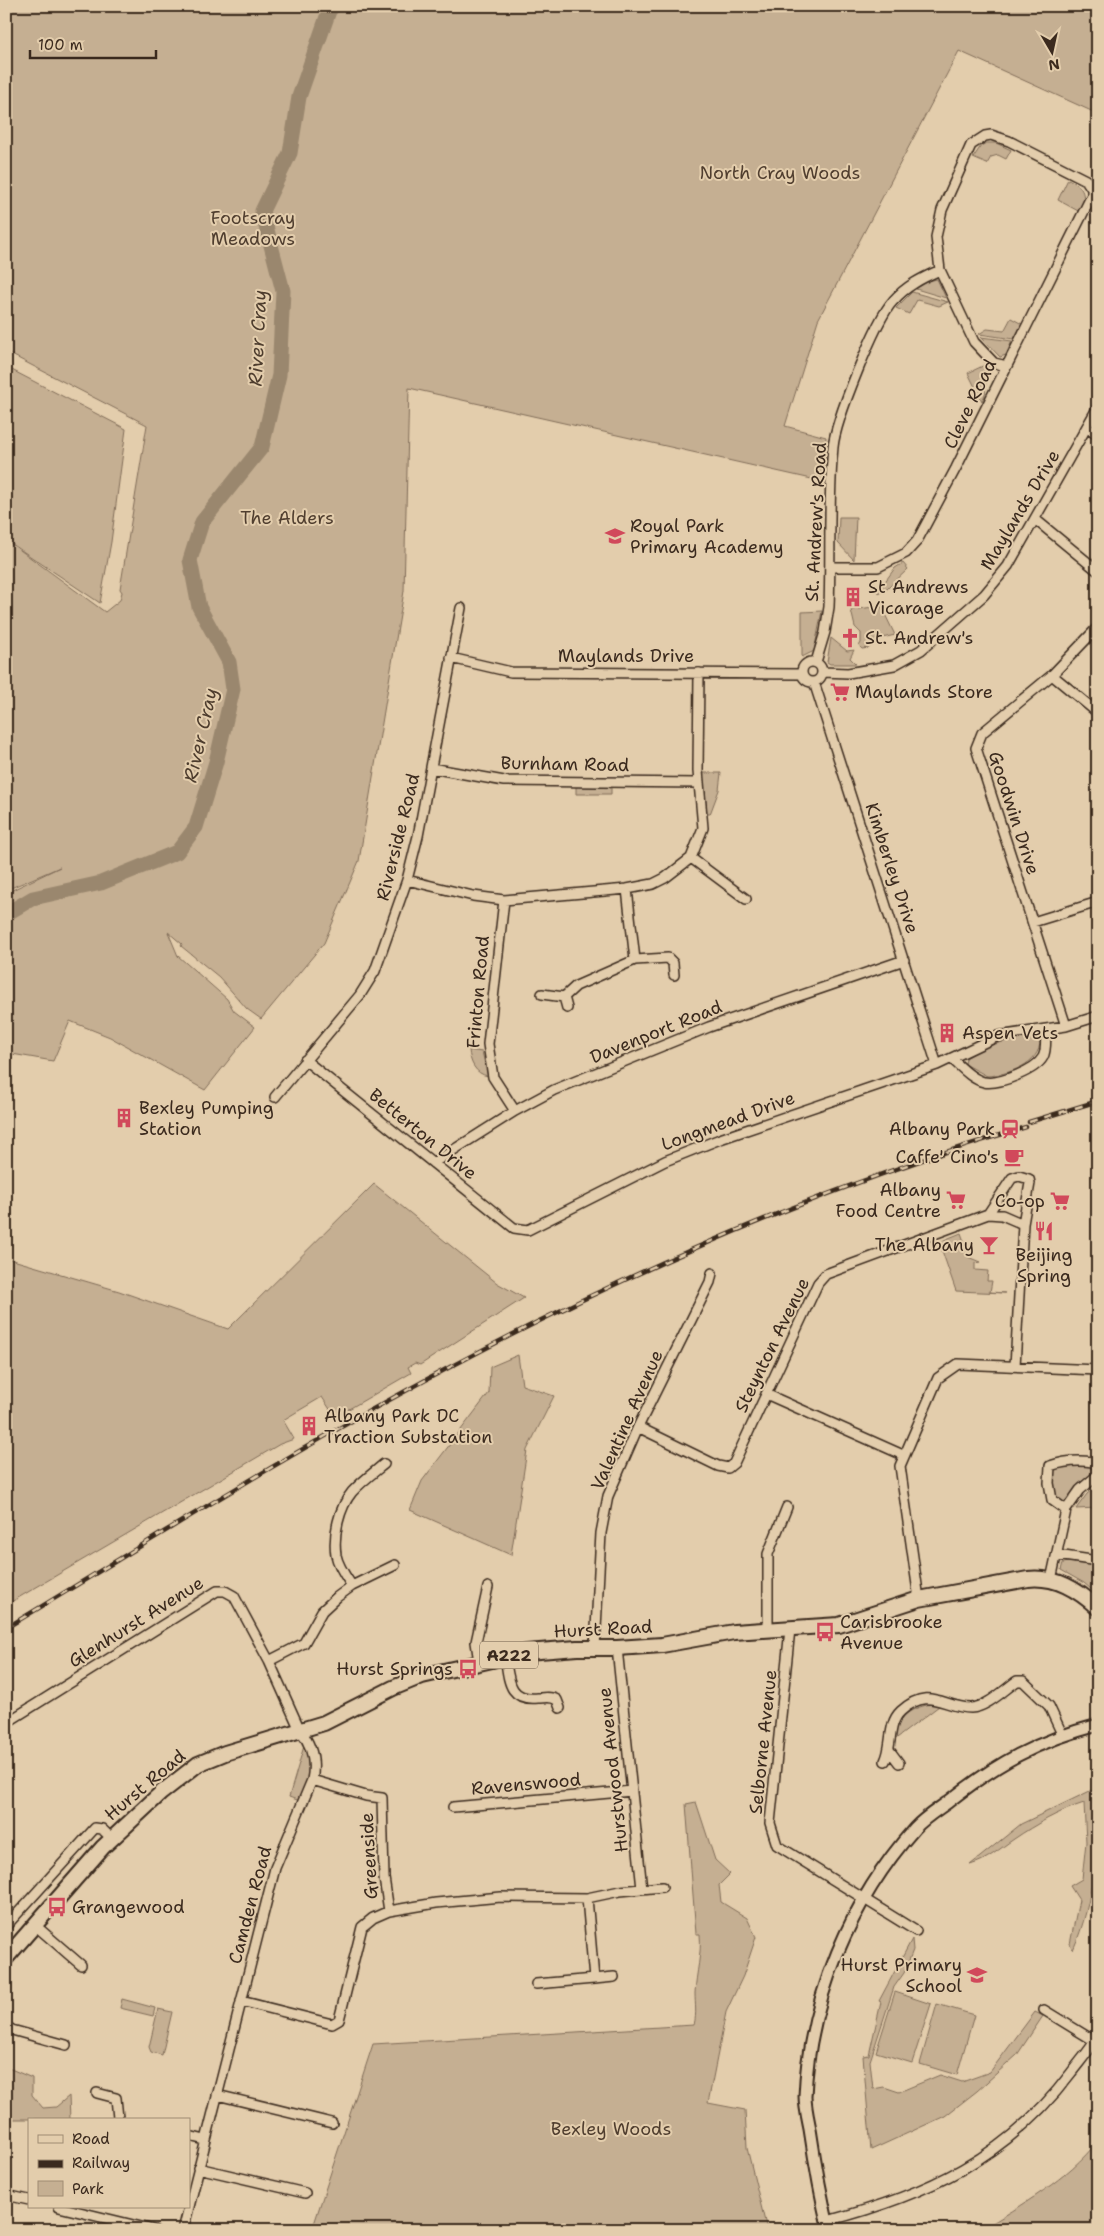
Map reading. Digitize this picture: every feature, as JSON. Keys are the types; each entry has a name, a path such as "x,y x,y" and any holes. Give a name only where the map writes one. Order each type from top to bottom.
{"main road":[{"name":"Hurst Road","path":"6,1958 112,1838 170,1786 202,1762 334,1718 409,1681 505,1656 562,1649 662,1645 734,1632 839,1625 919,1599 1028,1579 1051,1580 1078,1592 1098,1608"}],"street":[{"name":"Cleve Road","path":"830,567 878,567 906,553 917,541 1007,366 1092,195 1092,190 1086,180 1008,141 991,135 977,140 968,152 939,217 936,236 940,270"},
{"path":"940,270 974,342 994,363 1007,366"},
{"name":"St. Andrew's Road","path":"816,662 829,607 833,446 840,420 881,317 906,288 922,277 940,270"},
{"name":"Maylands Drive","path":"823,672 848,673 894,665 921,650 950,627 998,580 1036,520 1098,407"},
{"path":"1087,427 1098,436"},
{"path":"1036,520 1098,571"},
{"name":"Riverside Road","path":"275,1097 360,995 375,971 407,880 431,768 461,608"},
{"name":"Goodwin Drive","path":"1066,1026 976,748 982,733 1052,675 1098,627"},
{"name":"Maylands Drive","path":"451,658 510,672 802,674"},
{"path":"809,662 816,662 822,667 823,672 820,679 814,682 807,681 802,674 803,666 809,662"},
{"path":"407,880 473,896 504,900 627,888 653,884 666,878 691,858 703,828 699,782 699,673"},
{"path":"1052,675 1098,713"},
{"name":"Kimberley Drive","path":"814,682 937,1065"},
{"name":"Burnham Road","path":"431,768 504,781 699,782"},
{"path":"691,858 746,898"},
{"path":"627,888 635,960"},
{"name":"Frinton Road","path":"504,900 488,1044 494,1077 515,1110"},
{"path":"1033,922 1098,902"},
{"path":"564,997 576,986 635,960 668,958 673,963 674,975"},
{"name":"Davenport Road","path":"433,1163 515,1110 554,1090 709,1027 904,960"},
{"path":"542,994 564,997"},
{"path":"564,997 567,1008"},
{"name":"Longmead Drive","path":"522,1231 528,1230 605,1190 693,1150 937,1065 998,1036 1066,1026 1098,1016"},
{"path":"952,1059 974,1078 985,1082 996,1082 1030,1069 1039,1063 1044,1054 1046,1030"},
{"name":"Betterton Drive","path":"305,1060 514,1228 522,1231"},
{"path":"988,1214 1012,1178 1021,1176 1028,1179 1030,1183 1023,1224 1016,1366"},
{"path":"988,1214 1002,1214 1023,1224"},
{"name":"Steynton Avenue","path":"638,1427 718,1466 728,1468 734,1463 818,1283 826,1274 988,1214"},
{"name":"Valentine Avenue","path":"595,1648 601,1533 608,1496 638,1427 710,1282 712,1273"},
{"path":"919,1599 900,1466 903,1455 938,1378 958,1364 1098,1370"},
{"path":"766,1394 903,1455"},
{"path":"1066,1510 1052,1500 1049,1483 1050,1466 1060,1462 1082,1460 1093,1462 1098,1467"},
{"path":"352,1586 343,1573 336,1555 338,1523 342,1510 352,1493 384,1464"},
{"path":"1051,1580 1066,1510 1080,1490 1098,1475"},
{"path":"768,1630 768,1554 787,1507"},
{"path":"1057,1555 1098,1561"},
{"path":"269,1662 304,1643 322,1610 352,1586 395,1565"},
{"path":"479,1662 476,1642 488,1587"},
{"name":"Glenhurst Avenue","path":"6,1723 217,1591 225,1591 234,1596 269,1662 300,1730"},
{"name":"Selborne Avenue","path":"790,1629 770,1823 777,1844 916,1931"},
{"name":"Hurstwood Avenue","path":"617,1648 642,1889"},
{"path":"505,1656 510,1687 518,1696 528,1699 553,1697 557,1700 560,1708"},
{"path":"884,1761 890,1751 890,1735 893,1723 901,1711 929,1698 971,1708 980,1706 1017,1681 1024,1681 1049,1706 1062,1734"},
{"path":"1044,2010 1097,2040 1054,2096 1011,2136 964,2169 920,2192 828,2225 805,2098 809,2055 829,1971 864,1899 885,1865 917,1826 978,1777 1016,1755 1062,1734 1098,1726"},
{"name":"Camden Road","path":"190,2203 275,1868 312,1780 313,1755 307,1738 300,1730"},
{"path":"890,1751 899,1762"},
{"name":"Greenside","path":"312,1780 357,1794 382,1794 384,1878 389,1911"},
{"name":"Ravenswood","path":"453,1807 632,1790"},
{"name":"Hurst Road","path":"6,1926 95,1828 102,1829 112,1838"},
{"path":"241,2001 332,2024 339,2020 362,1927 373,1918 389,1911 487,1898 586,1898 662,1887"},
{"path":"586,1898 594,1978"},
{"path":"36,1926 81,1966"},
{"path":"536,1984 614,1977"},
{"path":"6,2026 12,2030 66,2045"},
{"path":"97,2093 116,2098 120,2118"},
{"path":"217,2095 332,2123"},
{"path":"190,2136 206,2140"},
{"path":"198,2168 305,2193"},
{"path":"6,2195 28,2200"},
{"path":"63,2208 154,2230"},
{"name":"Camden Road","path":"183,2230 189,2208"}],"green space":[{"name":"Footscray Meadows","path":"14,6 1098,6 1098,114 959,51 818,320 785,426 826,437 825,482 409,388 404,591 359,861 324,943 261,1019 247,1009 219,977 181,946 182,944 168,932 178,956 227,999 234,1011 255,1027 205,1090 110,1037 70,1021 53,1061 6,1053 6,893 60,867 6,890 6,367 126,429 111,542 100,603 9,542 105,612 120,600 122,592 120,589 147,425 6,352 6,33"},
{"path":"986,143 996,143 1011,150 1006,159 998,155 991,157 987,164 973,158 981,146"},
{"path":"1068,179 1078,185 1083,192 1080,212 1058,200"},
{"path":"937,279 946,298 916,289 928,281"},
{"path":"912,292 948,302 939,306 917,300 909,314 896,308"},
{"path":"1011,318 1022,324 1014,339 979,334 987,329 1004,331"},
{"path":"981,337 1012,341 1006,355 1000,357"},
{"path":"987,364 985,395 982,401 968,373"},
{"path":"839,517 856,517 854,560 838,543"},
{"path":"903,563 908,569 887,589 879,593 878,591 895,568"},
{"path":"881,606 895,635 874,640 869,648 862,649 859,646 861,643 861,633 855,627 851,610"},
{"path":"822,611 814,651 802,657 802,612"},
{"path":"831,638 847,651 854,650 850,658 856,664 830,664 827,662"},
{"path":"703,773 721,773 719,790 710,814 707,814"},
{"path":"576,786 611,786 611,794 576,794"},
{"path":"1026,1036 1038,1037 1040,1040 1039,1048 1035,1056 1021,1067 987,1076 965,1064 966,1058 984,1047"},
{"path":"469,1050 482,1052 488,1076 483,1075 474,1067"},
{"path":"374,1184 497,1283 524,1298 420,1365 415,1363 408,1367 411,1373 335,1417 322,1397 283,1420 294,1439 280,1444 6,1605 6,1258 119,1291 228,1329"},
{"path":"961,1233 966,1247 972,1248 968,1257 980,1262 975,1263 975,1270 988,1271 987,1281 992,1281 990,1292 1005,1293 956,1291 939,1242"},
{"path":"518,1355 522,1385 554,1396 527,1450 511,1555 410,1510 422,1481 489,1393 490,1367"},
{"path":"1072,1464 1092,1466 1093,1473 1078,1484 1066,1501 1061,1502 1056,1500 1053,1472 1057,1468"},
{"path":"1098,1485 1098,1508 1076,1509 1087,1494"},
{"path":"1070,1562 1098,1566 1098,1595 1084,1583 1061,1570 1063,1563"},
{"path":"931,1704 939,1706 893,1741 897,1726 905,1715"},
{"path":"304,1746 310,1759 310,1773 300,1801 289,1797"},
{"path":"1092,1790 1095,1830 1093,1871 1086,1912 1073,1950 1070,1944 1079,1900 1070,1886 1082,1879 1086,1842 1084,1803 1048,1818 1022,1833 988,1857 970,1865 1021,1824"},
{"name":"Bexley Woods","path":"696,1802 715,1860 730,1874 719,1885 721,1902 747,1918 756,1937 743,1976 726,2012 708,2103 745,2110 747,2148 767,2230 312,2230 373,2044 694,2025 700,1934 696,1934 686,1804"},
{"path":"912,1939 913,1950 904,1973 894,1987 870,2061 873,2089 884,2087 899,2092 940,2075 962,2082 990,2072 1035,2012 1043,2016 1017,2055 977,2091 945,2116 871,2150 863,2056 869,2055 881,2002 879,2001"},
{"path":"895,1992 931,2004 912,2063 876,2052"},
{"path":"122,1999 155,2008 153,2016 120,2008"},
{"path":"937,2004 974,2015 957,2075 920,2064"},
{"path":"158,2009 172,2012 162,2055 151,2052 149,2047"},
{"path":"6,2067 32,2078 32,2095 43,2108 56,2107 69,2096 70,2118 13,2119 6,2131"},
{"path":"1098,2141 1098,2230 981,2230 1059,2179 1086,2155"}],"waterway":[{"name":"River Cray","path":"6,914 33,898 101,883 177,852 196,827 216,762 233,689 229,662 199,607 190,560 202,522 262,447 279,375 283,291 262,211 290,153 299,97 329,11 333,6"}],"railway":[{"path":"1029,1122 1098,1101"},
{"path":"6,1628 226,1494 338,1429 450,1367 590,1296 732,1232 804,1203 951,1150 1026,1127"}],"place":[{"name":"Royal Park Primary Academy","path":"615,536"},
{"name":"St Andrews Vicarage","path":"853,597"},
{"name":"St. Andrew's","path":"850,638"},
{"name":"Maylands Store","path":"840,692"},
{"name":"Aspen Vets","path":"947,1033"},
{"name":"Bexley Pumping Station","path":"124,1118"},
{"name":"Albany Park","path":"1010,1129"},
{"name":"Caffe' Cino's","path":"1014,1157"},
{"name":"Albany Food Centre","path":"956,1200"},
{"name":"Co-op","path":"1060,1201"},
{"name":"Beijing Spring","path":"1044,1231"},
{"name":"The Albany","path":"989,1245"},
{"name":"Albany Park DC Traction Substation","path":"309,1426"},
{"name":"Carisbrooke Avenue","path":"825,1632"},
{"name":"Hurst Springs","path":"468,1669"},
{"name":"Grangewood","path":"57,1907"},
{"name":"Hurst Primary School","path":"977,1975"}],"park label":[{"name":"North Cray Woods","path":"780,173"},
{"name":"The Alders","path":"287,518"}]}
